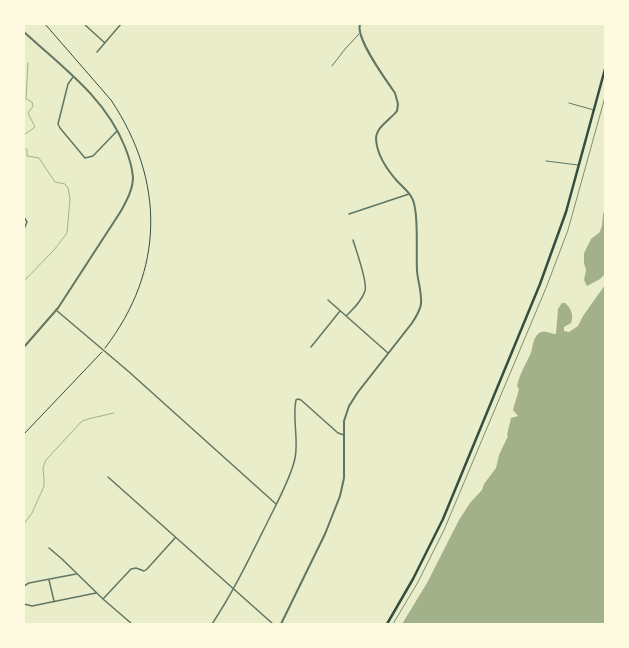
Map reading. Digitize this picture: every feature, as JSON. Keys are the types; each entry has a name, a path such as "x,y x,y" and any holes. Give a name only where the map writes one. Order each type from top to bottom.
{"main road":[{"path":"387,624 411,585 427,553 461,476 544,273 566,212 605,69"}],"street":[{"path":"84,24 105,43"},
{"path":"97,52 121,24"},
{"path":"281,624 319,547 338,502 344,480 345,419 350,404 412,323 421,306 417,271 415,205 409,194 386,166 376,138 383,124 397,111 397,97 367,50 358,28 360,24"},
{"path":"24,32 96,99 107,113 125,147 132,168 133,179 129,196 122,208 56,310 24,346"},
{"path":"73,77 68,84 58,125 60,130 85,158 92,157 117,130"},
{"path":"349,214 409,194"},
{"path":"24,216 27,222 24,229"},
{"path":"346,316 358,303 366,291 365,281 353,240"},
{"path":"328,300 388,353"},
{"path":"56,310 128,371 276,504"},
{"path":"311,347 340,311"},
{"path":"212,624 234,589 276,504 295,458 296,402 298,399 338,433 344,435"},
{"path":"108,477 273,624"},
{"path":"103,599 131,569 136,568 144,571 147,569 176,538"},
{"path":"49,548 62,558 96,593 132,624"},
{"path":"24,586 76,574"},
{"path":"49,580 54,601"},
{"path":"24,604 32,606 96,593"}],"lane":[{"path":"332,66 345,49 360,34"},
{"path":"569,103 594,110"},
{"path":"546,161 579,166"}],"shaded area":[{"path":"605,211 605,274 600,279 587,286 584,280 586,270 584,253 591,239 600,232 603,214"},
{"path":"605,285 605,624 402,624 427,583 459,520 470,503 482,490 484,484 496,468 499,455 508,436 511,418 518,416 513,410 519,389 517,386 531,354 534,340 541,332 556,334 558,309 562,303 567,305 572,314 571,323 564,327 564,331 569,332 578,326 583,316"}],"waterway":[{"path":"24,135 35,127 28,113 33,106 32,102 26,99 28,63"},
{"path":"24,148 27,150 27,156 39,158 55,182 65,184 68,188 70,199 67,233 54,250 24,281"},
{"path":"24,524 32,513 44,486 43,468 46,460 82,421 114,413"}],"railway":[{"path":"393,624 418,582 444,530 546,288 568,230 605,97"}]}
